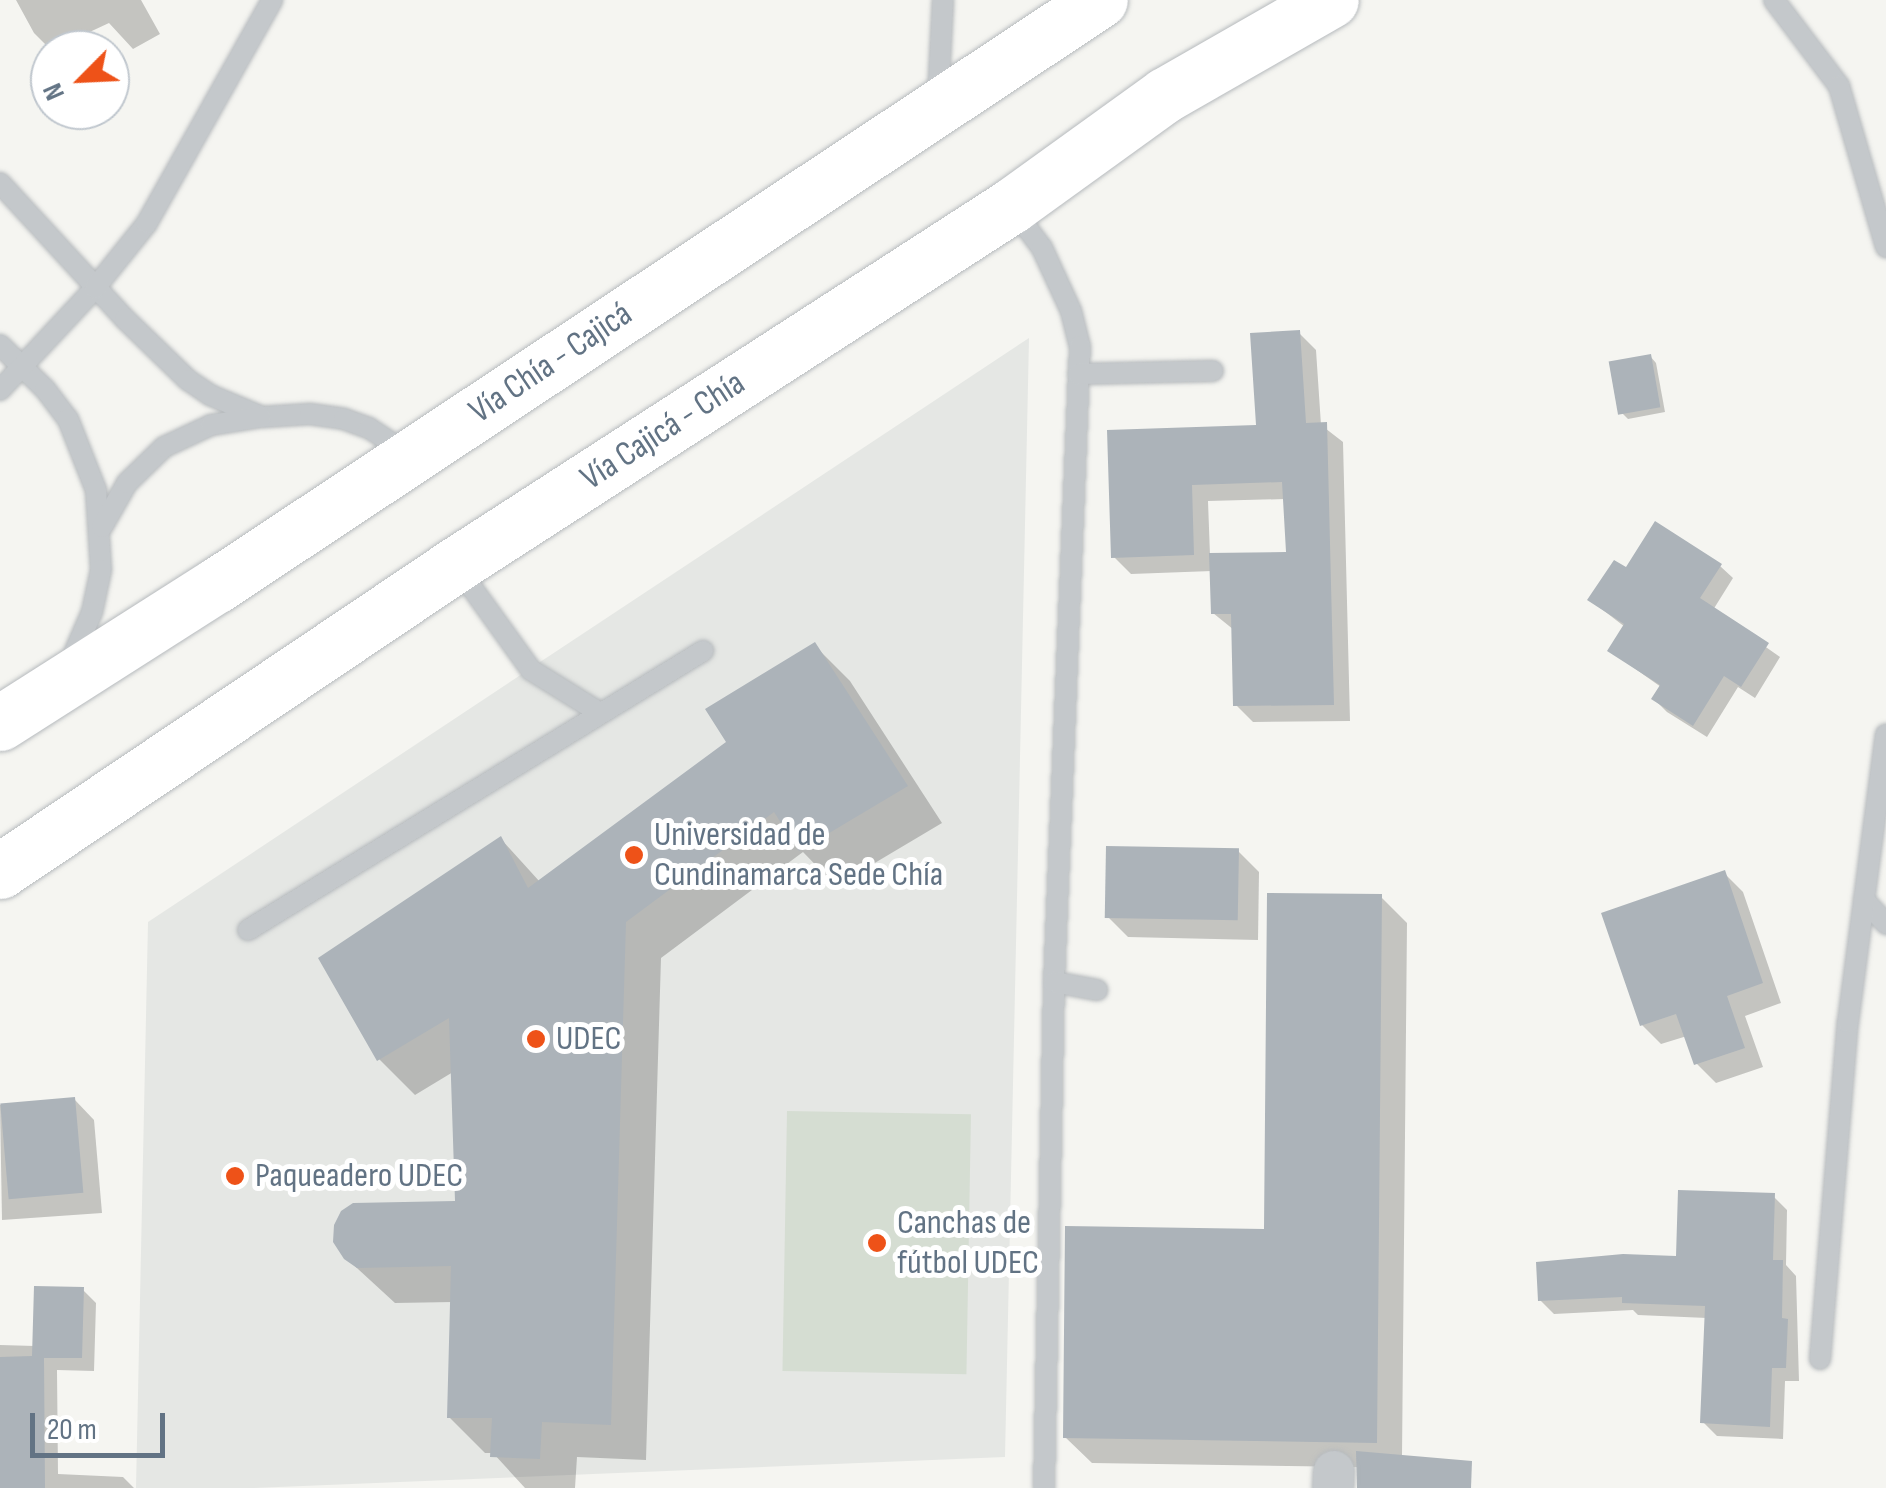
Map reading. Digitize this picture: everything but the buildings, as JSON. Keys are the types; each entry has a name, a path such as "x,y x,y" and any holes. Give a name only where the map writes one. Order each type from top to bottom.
{"highway":[{"name":"Vía Chía - Cajicá","path":"0,723 412,456 1100,0"},
{"name":"Vía Cajicá - Chía","path":"0,871 455,565 1011,206 1165,95 1331,0"}],"lane":[{"path":"0,390 95,288 147,223 272,0"},
{"path":"938,105 943,0"},
{"path":"1774,0 1839,86 1886,246"},
{"path":"0,183 95,288 188,380 262,417"},
{"path":"0,194 22,209"},
{"path":"1011,206 1042,248 1071,311 1080,346 1054,982 1044,1488"},
{"path":"0,345 68,419 90,472 102,527 101,570 92,612 77,651 54,687"},
{"path":"1078,374 1213,371"},
{"path":"102,527 127,483 164,447 211,425 310,414 368,428 412,456"},
{"path":"455,565 532,670 600,713"},
{"path":"248,930 704,651"},
{"path":"1820,1359 1848,1022 1886,735"},
{"path":"1864,900 1886,924"},
{"path":"1054,982 1097,990"}],"shaded area":[{"name":"Universidad de Cundinamarca Sede Chía","path":"1029,338 1005,1457 254,1488 136,1488 148,922"},
{"name":"Canchas de fútbol UDEC","path":"787,1111 971,1114 966,1374 782,1371"}],"place":[{"name":"Universidad de Cundinamarca Sede Chía","path":"634,855"},
{"name":"UDEC","path":"536,1039"},
{"name":"Paqueadero UDEC","path":"235,1176"},
{"name":"Canchas de fútbol UDEC","path":"877,1243"}]}
